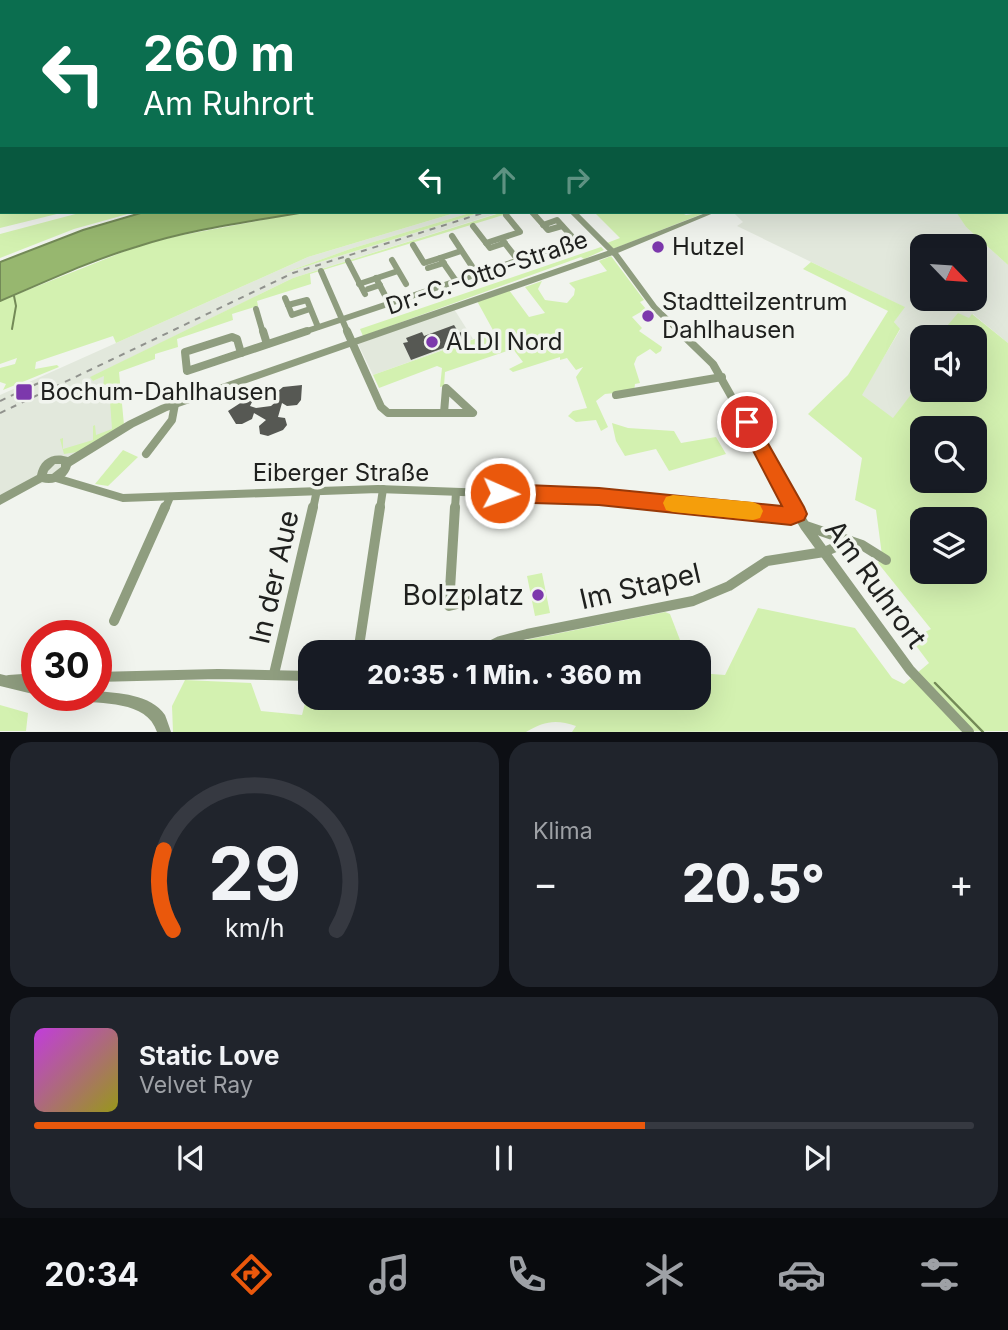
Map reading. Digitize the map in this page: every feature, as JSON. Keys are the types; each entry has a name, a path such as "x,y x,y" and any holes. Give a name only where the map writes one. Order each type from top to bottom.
{"street":[{"path":"241,353 237,339 232,337 186,352 184,356 187,371 241,353 318,327 343,318 579,240 557,220 544,225 534,214"},
{"name":"Am Ruhrort","path":"575,214 593,235 613,251 649,301 707,356 722,377 805,526 910,670 969,732"},
{"name":"Dr.-C.-Otto-Straße","path":"55,478 64,472 67,463 131,424 175,404 613,251 707,214"},
{"path":"473,226 490,248 520,232 506,215"},
{"path":"452,236 477,274"},
{"path":"503,241 518,260"},
{"path":"413,245 428,268 461,251"},
{"path":"392,260 406,285"},
{"path":"442,260 456,281"},
{"path":"348,261 359,284 366,291 398,271"},
{"path":"321,271 376,398 386,411 476,415 464,399 450,388 446,388 444,413"},
{"path":"359,284 378,282"},
{"path":"378,282 389,303"},
{"path":"287,302 292,315 310,309 318,327"},
{"path":"256,309 267,344"},
{"path":"616,395 722,377"},
{"path":"146,454 172,420 175,404"},
{"name":"Dr.-C.-Otto-Straße","path":"0,500 42,477 43,468 51,461 61,459 67,463"},
{"path":"42,477 46,480 55,478"},
{"name":"Eiberger Straße","path":"55,478 123,498 383,489 599,497 791,516 797,514"},
{"path":"360,640 383,489"},
{"name":"In der Aue","path":"274,674 317,490"},
{"path":"456,492 449,606 503,593"},
{"path":"114,621 170,497"},
{"path":"805,526 865,546 886,560"},
{"name":"Im Stapel","path":"504,640 693,601 729,586 758,565 774,558 824,552 850,541"},
{"path":"112,677 298,675"},
{"path":"2,681 21,679"},
{"path":"2,681 21,686"},
{"path":"112,701 150,708 160,718 164,732"}],"shaded area":[{"path":"0,214 57,214 0,228"},
{"path":"75,214 128,214 74,229 0,258 0,234"},
{"path":"137,214 293,214 220,226 156,241 84,265 0,301 0,262 83,230"},
{"path":"294,214 451,214 308,257 116,343 113,336 36,362 35,369 57,365 59,367 3,390 6,384 0,382 0,368 15,364 17,358 0,364 0,301 138,246"},
{"path":"451,214 466,214 350,249 281,274 476,214 495,214 293,278 91,377 93,381 111,372 118,435 50,482 38,484 0,504 0,395 308,257"},
{"path":"466,214 476,214 281,274 350,249"},
{"path":"497,214 506,214 310,274 311,284 257,301 258,306 232,314 233,320 177,339 178,347 155,354 155,359 119,372 124,425 77,452 64,454 60,439 63,438 63,449 93,440 95,425 96,435 112,429 109,387 103,389 104,376 93,381 90,377 293,278"},
{"path":"596,214 702,214 613,249 607,243 620,238"},
{"path":"735,214 957,214 974,234 910,234 910,312 987,312 987,246 1008,265 1008,343 973,314 964,325 910,325 910,396 893,419 861,395 900,330 894,322 904,307 737,226 743,222"},
{"path":"957,214 1008,214 1008,265 987,246 987,234 974,234"},
{"path":"601,247 604,250 584,259 581,257 363,336 360,329"},
{"path":"611,256 644,300 640,302 646,309 632,317 642,328 639,331 662,347 656,354 650,349 637,357 634,364 640,383 635,384 634,391 605,394 596,401 608,427 601,431 596,420 576,422 568,416 573,411 587,408 576,377 583,367 576,370 567,358 560,360 560,357 513,372 509,369 523,362 513,349 445,372 444,386 440,387 442,368 437,366 379,388 373,375 494,332 477,301 509,290 529,317 545,313 525,287 542,281 538,289 545,300 567,303 574,295 575,289 569,283 607,271 599,261"},
{"path":"811,262 905,307 894,322 900,329 862,395 893,418 910,396 910,402 987,402 987,326 1008,343 1008,731 572,732 576,726 556,722 544,723 526,732 173,732 172,706 185,680 251,683 261,711 302,715 303,710 711,710 711,674 725,675 758,608 855,628 892,678 904,684 929,663 911,639 931,629 878,563 882,555 876,510 855,500 862,458 808,414 848,375 888,311 803,269"},
{"path":"454,309 473,339 373,375 358,344"},
{"path":"958,313 969,318 972,314 986,325 948,325"},
{"path":"612,423 628,428 674,431 681,443 716,437 726,454 669,471 656,449 625,456 616,441"},
{"path":"123,450 138,457 108,486 95,484"},
{"name":"Bolzplatz","path":"542,573 550,613 535,616 527,576"},
{"path":"665,612 670,614 680,640 526,640"},
{"path":"0,705 28,713 26,731 0,731"}],"building":[{"name":"ALDI Nord","path":"454,325 459,333 463,331 468,339 411,360 403,343 408,342 406,338 422,332 424,336"},
{"path":"302,385 301,400 297,405 287,406 282,403 278,417 285,418 287,425 283,430 268,436 260,434 259,426 266,420 254,413 252,419 236,424 228,411 245,400 253,400 250,406 256,408 271,406 278,400 277,392 283,387"}],"waterway":[{"path":"12,329 16,306 14,296"},
{"path":"935,683 983,732"}],"railway":[{"path":"0,413 293,273 480,214"},
{"path":"0,401 45,380"}],"slow traffic":[{"path":"673,503 753,511"}],"place":[{"name":"Hutzel","path":"658,247"},
{"name":"Stadtteilzentrum Dahlhausen","path":"648,316"},
{"name":"ALDI Nord","path":"432,342"},
{"name":"Bochum-Dahlhausen","path":"24,392"},
{"name":"Bolzplatz","path":"538,595"}],"route":[{"path":"500,493 631,499 791,516 797,514 747,422"}]}
